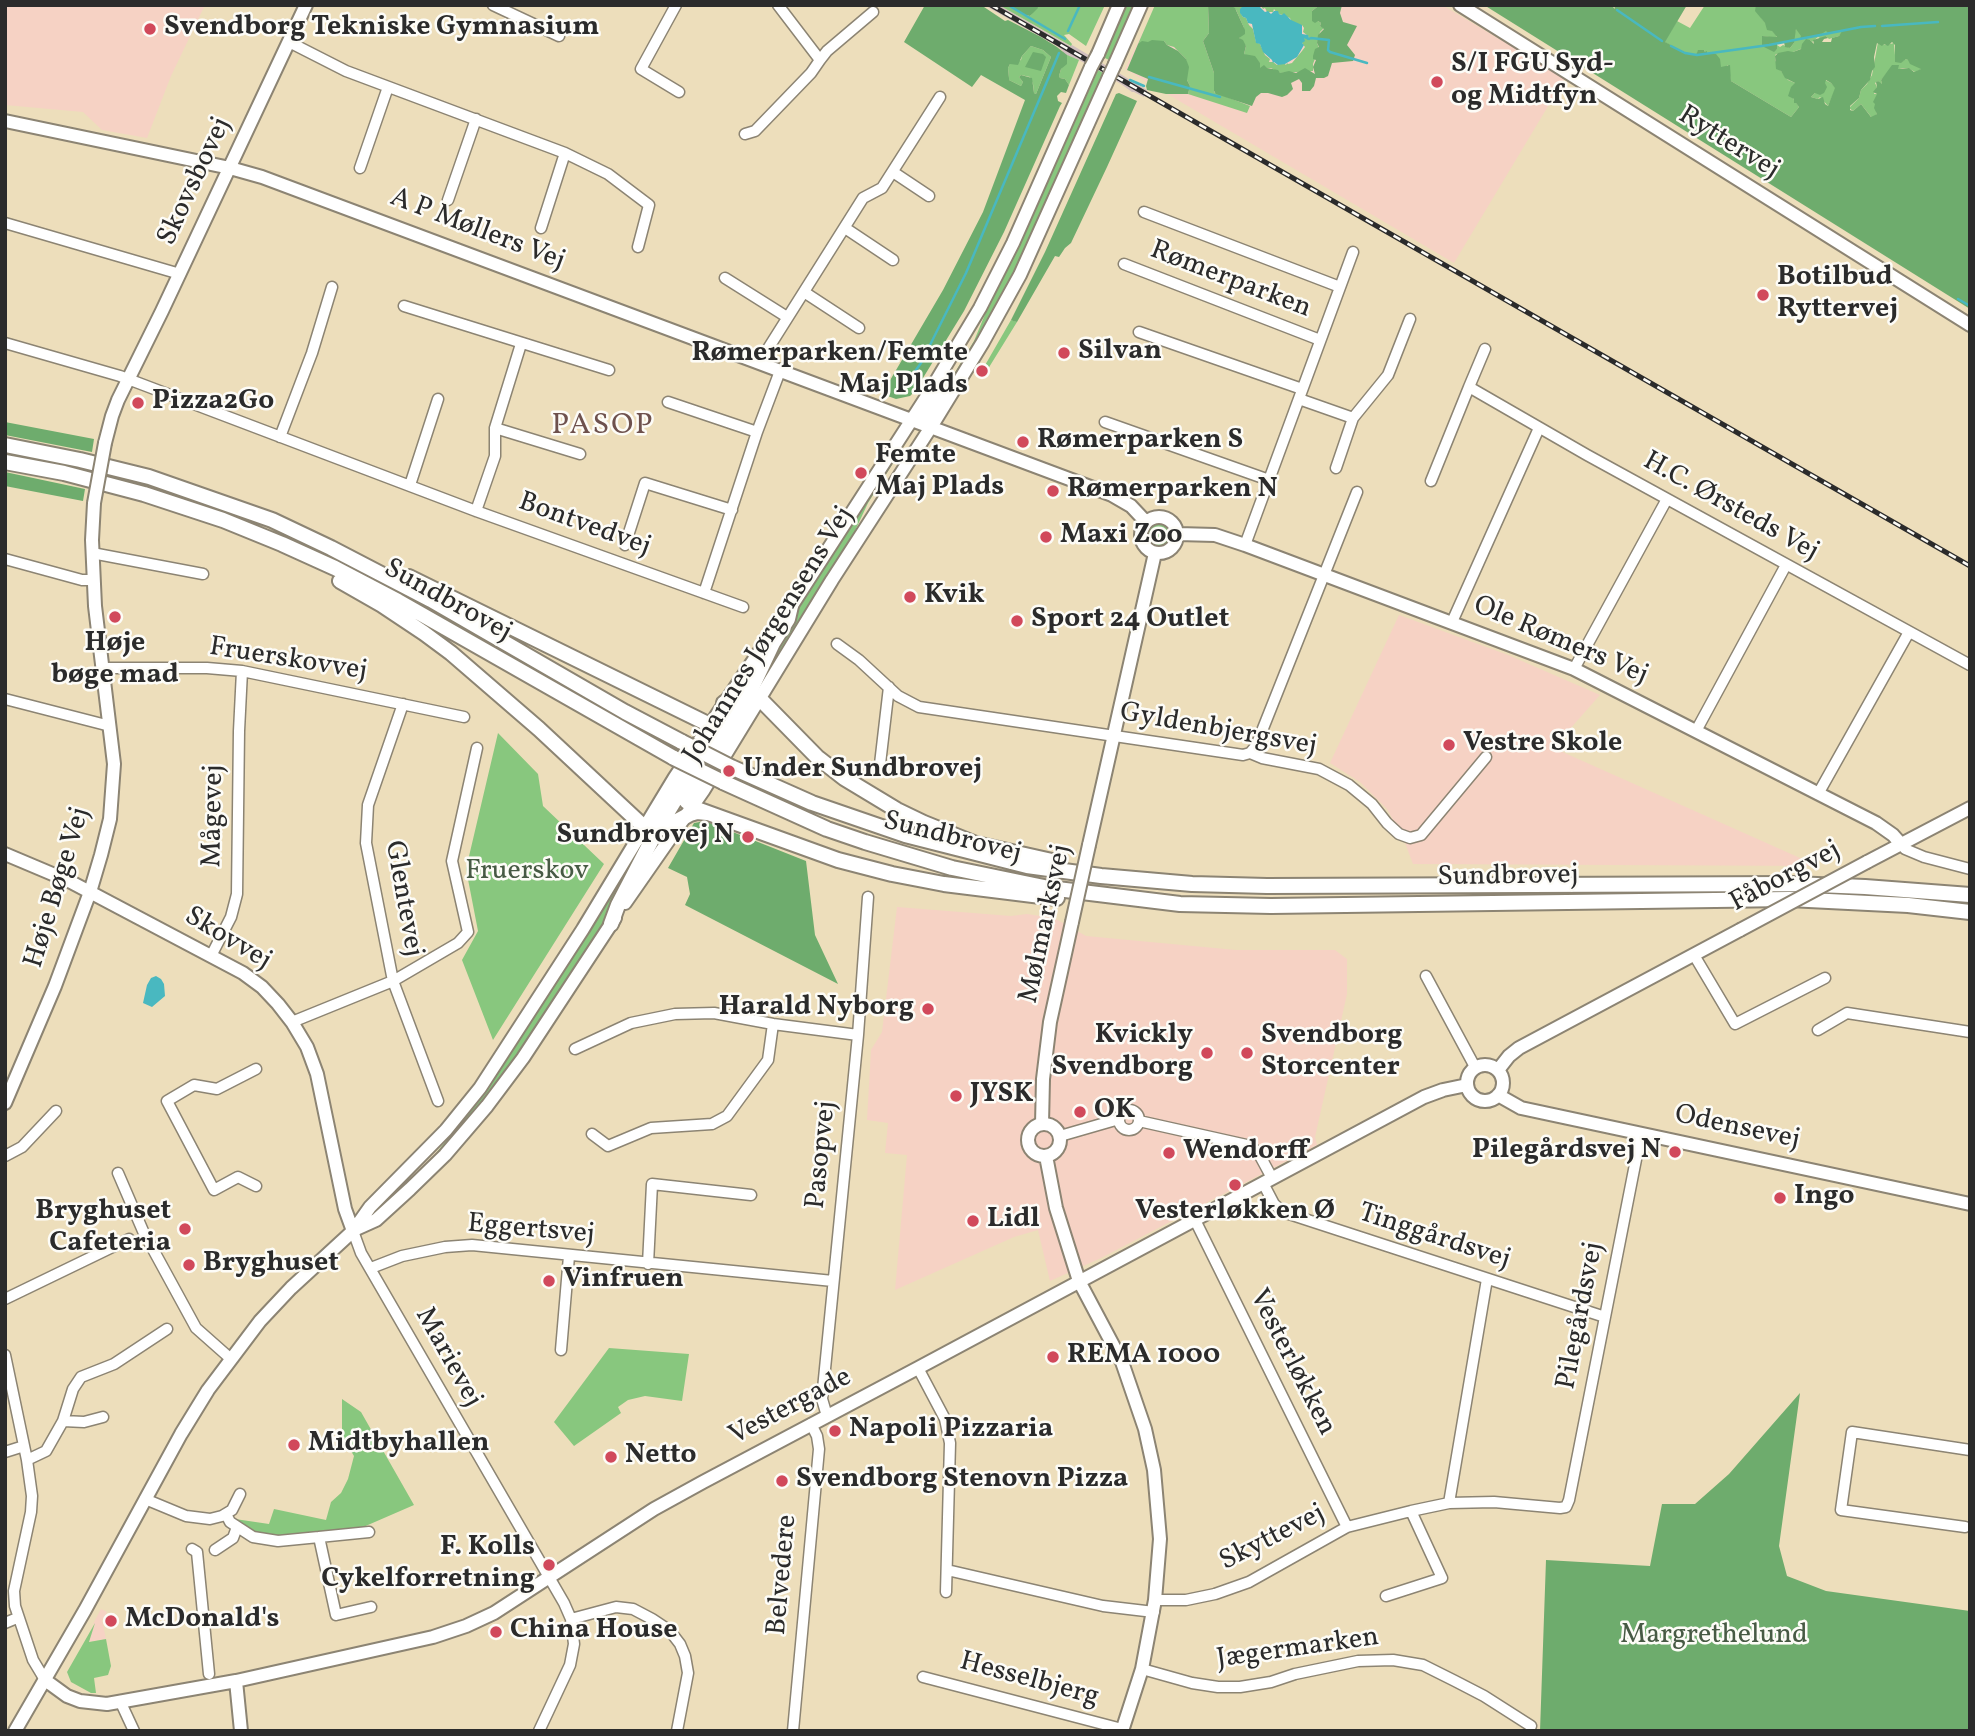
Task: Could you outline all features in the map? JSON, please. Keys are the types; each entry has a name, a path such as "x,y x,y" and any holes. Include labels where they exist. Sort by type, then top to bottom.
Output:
{"main road":[{"name":"Sundbrovej","path":"5,445 149,477 253,513 309,537 391,578 625,712 731,767 822,807 905,835 1027,866 1192,884 1793,884 1970,895"},
{"name":"Sundbrovej","path":"5,462 120,487 223,520 335,568 436,622 617,727 723,782 827,829 952,868 1049,888 1180,904 1271,906 1789,899 1908,905 1970,912"},
{"path":"120,487 280,552 382,605 424,633 476,674 579,765 636,820 652,827 669,826 697,812 708,813"},
{"path":"253,513 323,536 360,553 709,724 715,731 714,736 652,827 611,923"},
{"path":"791,606 788,619 773,643 753,698 690,790 687,801 692,806 838,860 917,880 1122,904 1180,904"},
{"path":"724,703 734,697 753,698 767,705 817,757 844,778 897,810 958,838 1002,851 1105,869 1149,881"}],"street":[{"name":"Skovsbovej","path":"128,380 306,5"},
{"path":"494,5 559,36"},
{"path":"676,5 641,69 679,92"},
{"path":"778,5 820,60"},
{"name":"Johannes Jørgensens Vej","path":"753,698 825,590 921,424 1013,243 1119,5"},
{"name":"Johannes Jørgensens Vej","path":"709,724 921,424 983,342 1020,275 1141,5"},
{"name":"Ryttervej","path":"1460,5 1970,325"},
{"path":"745,134 755,131 811,73 827,51 873,12"},
{"path":"289,42 346,71 565,153 608,174 649,205 638,247"},
{"path":"360,169 388,87"},
{"path":"758,363 863,198 882,188 940,97"},
{"path":"448,200 476,119"},
{"name":"A P Møllers Vej","path":"5,121 262,177 921,424"},
{"path":"541,228 565,153"},
{"path":"893,172 929,196"},
{"name":"Rømerparken","path":"1144,212 1340,287"},
{"path":"5,223 180,274"},
{"path":"845,228 893,260"},
{"name":"Rømerparken","path":"1245,545 1353,252"},
{"name":"Rømerparken","path":"1124,264 1321,340"},
{"path":"725,278 788,317"},
{"path":"280,437 312,353 332,286"},
{"path":"804,292 859,328"},
{"path":"404,306 608,370"},
{"path":"1336,468 1353,418 1388,375 1409,319"},
{"path":"1139,332 1301,394 1353,418"},
{"name":"Bontvedvej","path":"5,343 128,380 476,511 743,607"},
{"path":"476,511 495,456 495,428 522,344"},
{"path":"1431,481 1485,349"},
{"path":"704,593 780,371"},
{"name":"Høje Bøge Vej","path":"5,1103 8,1090 55,986 90,892 111,810 114,764 92,553 94,503 105,443 114,408 128,380"},
{"name":"H.C. Ørsteds Vej","path":"1469,387 1970,666"},
{"path":"410,485 438,399"},
{"path":"667,402 757,432"},
{"path":"1105,422 1269,480"},
{"path":"921,424 1112,495 1131,506 1146,522"},
{"path":"495,428 580,454"},
{"path":"1452,622 1539,428"},
{"path":"625,545 645,482 732,510"},
{"path":"1250,753 1256,747 1357,492"},
{"path":"1574,669 1667,499"},
{"path":"1156,517 1166,517 1174,524 1178,534 1171,549 1155,553 1142,543 1141,531 1146,522 1156,517"},
{"name":"Ole Rømers Vej","path":"1178,534 1215,536 1245,545 1574,669 1884,828 1901,845"},
{"path":"92,553 203,574"},
{"path":"1114,736 1155,553"},
{"path":"5,559 82,580 93,580"},
{"path":"1696,731 1786,565"},
{"path":"1818,794 1909,632"},
{"name":"Gyldenbjergsvej","path":"837,644 898,696 919,707 1243,755 1250,753 1262,758 1319,769 1349,785 1372,804 1399,834 1410,838 1421,835 1486,757"},
{"name":"Fruerskovvej","path":"102,668 207,668 242,671 464,717"},
{"name":"Mågevej","path":"211,956 231,917 237,894 242,671"},
{"path":"880,764 889,687"},
{"path":"5,699 110,726"},
{"name":"Glentevej","path":"403,704 368,805 366,843 393,981 438,1101"},
{"name":"Mølmarksvej","path":"1042,1124 1043,1079 1050,1022 1114,736"},
{"name":"Glentevej","path":"292,1023 393,981 458,943 468,932 452,861 477,748"},
{"name":"Johannes Jørgensens Vej","path":"353,1231 376,1220 410,1189 480,1115 523,1058 611,923 692,806"},
{"name":"Fåborgvej","path":"1498,1070 1519,1048 1970,808"},
{"name":"Johannes Jørgensens Vej","path":"45,1680 189,1419 231,1359 260,1321 291,1288 353,1231 370,1207 439,1137 480,1088 652,827"},
{"path":"1901,845 1924,857 1970,869"},
{"name":"Skovvej","path":"5,854 90,892 243,973 262,988 292,1023 307,1047 317,1074 345,1209 353,1231"},
{"name":"Pasopvej","path":"827,1416 822,1399 858,1035 868,897"},
{"path":"1694,955 1735,1024 1825,978"},
{"path":"1426,976 1475,1067"},
{"path":"575,1049 631,1023 675,1014 714,1013 858,1035"},
{"path":"1818,1030 1847,1013 1970,1032"},
{"path":"592,1134 608,1146 651,1128 712,1124 727,1116 768,1060 774,1024"},
{"path":"1487,1065 1498,1070 1503,1080 1498,1095 1482,1101 1472,1095 1467,1078 1475,1067 1487,1065"},
{"path":"256,1069 217,1089 194,1085 167,1101 214,1190 238,1177 256,1186"},
{"name":"Vestergade","path":"45,1680 80,1701 121,1703 236,1681 443,1634 494,1613 664,1503 1424,1097 1467,1085"},
{"name":"Odensevej","path":"1498,1095 1521,1108 1970,1203"},
{"path":"5,1156 22,1147 55,1111"},
{"path":"1060,1136 1119,1119 1121,1114 1129,1111 1136,1114 1139,1121 1251,1146 1259,1154 1268,1181"},
{"path":"1042,1124 1055,1128 1060,1136 1059,1147 1051,1155 1037,1155 1028,1144 1029,1133 1042,1124"},
{"name":"Pilegårdsvej","path":"1566,1507 1641,1134"},
{"path":"1046,1156 1056,1208 1079,1281 1122,1362 1135,1395 1154,1470 1159,1566 1155,1606 1142,1669 1122,1730"},
{"path":"118,1172 143,1231 197,1328 231,1359"},
{"name":"Tinggårdsvej","path":"1268,1181 1274,1204 1283,1212 1605,1317"},
{"path":"648,1264 652,1184 751,1195"},
{"name":"Vesterløkken","path":"1195,1220 1347,1527"},
{"name":"Marievej","path":"353,1231 361,1253 571,1619"},
{"path":"5,1299 129,1239"},
{"name":"Eggertsvej","path":"371,1268 402,1256 445,1247 472,1245 833,1281"},
{"path":"561,1350 569,1256"},
{"path":"1449,1503 1486,1279"},
{"path":"27,1460 46,1451 63,1421 73,1389 81,1377 114,1364 167,1329"},
{"path":"5,1355 32,1496 31,1512 10,1591 33,1660 45,1680 15,1731"},
{"path":"918,1368 945,1419 950,1443 946,1592"},
{"path":"63,1421 84,1422 103,1416"},
{"name":"Belvedere","path":"793,1731 819,1449 811,1424"},
{"path":"1965,1527 1841,1510 1852,1432 1970,1450"},
{"path":"5,1452 24,1446"},
{"path":"145,1499 191,1517 209,1519 226,1514 235,1506 240,1494"},
{"name":"Skyttevej","path":"947,1570 1103,1606 1155,1606 1215,1594 1249,1582 1347,1527 1411,1511 1449,1503 1494,1502 1566,1507"},
{"path":"1386,1596 1443,1578 1411,1511"},
{"path":"226,1514 230,1522 253,1537 278,1541 369,1532"},
{"path":"215,1550 233,1538 237,1527"},
{"path":"319,1537 336,1615 371,1607"},
{"path":"192,1549 197,1552 209,1674"},
{"path":"539,1731 573,1655 571,1619 616,1607 633,1609 652,1619 670,1631 680,1644 688,1673 677,1731"},
{"path":"5,1623 17,1618"},
{"name":"Jægermarken","path":"1142,1669 1192,1683 1240,1687 1358,1661 1393,1660 1423,1665 1484,1696 1531,1726"},
{"name":"Hesselbjerg","path":"923,1677 1122,1730"},
{"path":"236,1681 241,1731"},
{"path":"121,1703 134,1731"}],"shaded area":[{"path":"5,5 205,5 171,76 147,138 102,130 83,112 5,105"},
{"path":"984,5 999,5 1072,45 1147,90 1144,97 1079,60 1063,54 1057,46"},
{"path":"1156,5 1442,5 1565,78 1454,263 1125,69"},
{"name":"Vestre Skole","path":"1399,615 1508,655 1600,695 1561,739 1558,750 1818,866 1413,864 1404,840 1387,809 1360,782 1330,763"},
{"path":"897,907 1011,916 1027,914 1054,918 1086,936 1236,950 1335,950 1347,959 1347,994 1315,1137 1317,1145 1101,1258 1050,1281 1038,1230 1014,1237 895,1290 907,1155 885,1153 888,1123 867,1120 871,1050 882,1032"},
{"path":"101,1609 107,1612 102,1620 106,1639 89,1642 93,1624"}],"green space":[{"path":"925,5 981,5 1005,21 1008,20 1041,37 1067,55 1067,64 1061,69 1059,76 1069,85 1066,93 1061,92 1057,96 1062,103 1004,232 964,311 915,391 910,396 896,399 882,394 943,290 983,212 1025,100 981,75 972,87 904,42","holes":["1031,46 1043,50 1051,57 1036,94 1032,78 1021,75 1021,86 1009,80 1010,64 1018,65"]},
{"path":"999,5 1009,5 1021,14 1030,16 1037,5 1105,5 1086,46 1069,34 1064,35 1071,46"},
{"path":"1009,5 1037,5 1038,8 1030,16 1021,14"},
{"path":"1126,5 1134,5 1109,60 1103,57"},
{"path":"1155,5 1208,5 1209,33 1203,41 1214,73 1214,92 1250,106 1247,113 1188,94 1190,86 1186,59 1174,47 1164,41 1138,44"},
{"path":"1208,5 1230,5 1235,8 1245,30 1245,34 1239,38 1246,46 1244,54 1255,56 1260,68 1264,65 1280,73 1296,73 1305,68 1315,74 1313,67 1316,60 1313,56 1315,49 1319,47 1318,35 1324,29 1318,21 1312,21 1312,11 1316,5 1342,5 1340,13 1343,22 1357,26 1347,45 1355,55 1353,61 1332,63 1328,76 1316,78 1310,91 1302,91 1299,79 1291,83 1293,89 1287,95 1282,97 1261,93 1252,106 1216,94 1214,73 1203,41 1209,33"},
{"path":"1230,5 1244,5 1240,12 1253,29 1256,42 1270,59 1269,62 1286,65 1292,63 1302,51 1305,47 1302,43 1304,37 1309,39 1308,36 1303,32 1302,25 1274,9 1273,12 1267,12 1260,5 1316,5 1312,17 1324,28 1317,43 1319,48 1313,71 1280,73 1271,68 1260,68 1259,62 1244,54 1246,46 1239,38 1244,28 1236,10"},
{"path":"1484,5 1611,5 1615,9 1614,5 1687,5 1665,42 1689,54 1696,55 1698,50 1704,50 1716,54 1721,67 1730,65 1731,81 1791,117 1799,107 1794,103 1794,99 1788,96 1795,83 1776,69 1775,56 1778,53 1801,49 1806,39 1814,44 1813,40 1826,36 1828,38 1822,42 1831,42 1832,38 1839,36 1842,31 1826,31 1800,39 1796,29 1794,43 1790,48 1785,47 1784,42 1777,43 1774,52 1762,46 1762,36 1777,37 1767,30 1755,11 1756,5 1970,5 1970,309","holes":["1892,42 1895,45 1895,62 1901,63 1906,59 1921,69 1914,72 1909,68 1898,69 1899,65 1892,65 1881,80 1882,84 1876,82 1877,87 1873,92 1877,94 1873,102 1877,114 1871,117 1861,104 1853,111 1850,110 1850,106 1859,98 1861,90 1870,80 1875,67 1877,43 1888,46","1826,80 1835,88 1828,106 1823,97 1811,97 1815,93 1824,93"]},
{"path":"1705,5 1756,5 1762,19 1776,35 1777,38 1762,36 1774,50 1777,45 1790,48 1794,43 1796,29 1844,30 1839,36 1829,39 1826,36 1822,39 1818,37 1812,42 1810,40 1803,48 1776,54 1775,60 1781,71 1788,80 1795,83 1793,98 1799,107 1791,117 1731,81 1728,65 1720,67 1714,55 1706,54 1704,50 1697,52 1697,55 1689,54 1664,42 1677,21 1690,28"},
{"path":"1152,40 1164,41 1186,59 1189,67 1188,94 1166,94 1147,90 1148,79 1127,70 1138,44"},
{"path":"1878,42 1886,45 1894,43 1895,55 1901,62 1909,60 1922,69 1915,72 1903,68 1888,72 1881,80 1882,84 1878,81 1875,83 1877,87 1874,94 1878,94 1875,106 1877,114 1872,118 1861,104 1853,111 1849,108 1859,98 1861,90 1872,75"},
{"path":"1031,46 1043,50 1051,57 1036,94 1030,77 1019,77 1023,82 1021,86 1009,80 1010,64 1021,60"},
{"path":"1033,52 1046,57 1041,71 1025,67"},
{"path":"1067,55 1079,60 1069,85 1059,76"},
{"path":"1098,70 1103,73 1024,252 976,344 938,405 936,404 974,341"},
{"path":"1825,80 1836,88 1828,106 1820,97 1811,97"},
{"path":"1116,94 1137,101 1107,167 1071,243 1059,257 1055,256 1017,322 1013,321 1011,320 1045,252"},
{"path":"1011,320 1017,322 983,377 986,369 984,367"},
{"path":"5,422 94,439 92,452 5,435"},
{"path":"903,443 905,444 868,503 853,535 761,685 796,610"},
{"path":"5,472 85,489 83,501 5,486"},
{"path":"1159,524 1167,527 1170,535 1167,543 1159,546 1151,543 1148,535 1151,527"},
{"name":"Fruerskov","path":"498,733 538,774 543,806 604,864 493,1040 462,960 478,931 466,869"},
{"path":"705,821 806,861 815,935 838,984 685,905 690,894 687,877 668,868 694,823"},
{"path":"646,838 606,921 523,1048 491,1093 439,1153 437,1152 486,1090 517,1044"},
{"path":"609,1348 689,1354 682,1401 645,1396 628,1400 618,1407 621,1413 574,1446 554,1422"},
{"name":"Margrethelund","path":"1800,1393 1779,1546 1787,1576 1826,1591 1970,1611 1970,1731 1540,1731 1546,1560 1650,1566 1662,1504 1695,1504 1729,1474"},
{"path":"342,1399 361,1412 414,1505 361,1528 282,1537 264,1536 239,1524 235,1519 269,1524 274,1509 326,1520 331,1502 341,1493 348,1479 354,1456 342,1436"},
{"path":"95,1623 89,1642 106,1639 111,1666 108,1675 94,1678 96,1693 91,1693 71,1682 67,1672"}],"water":[{"path":"1244,5 1258,5 1271,14 1274,11 1282,15 1284,13 1302,25 1302,34 1308,35 1309,38 1304,38 1304,45 1297,57 1285,64 1273,63 1260,44 1256,43 1252,24 1240,13"},
{"path":"156,976 164,984 165,996 152,1007 143,1003 147,985 151,978"}],"waterway":[{"path":"1008,5 1065,39"},
{"path":"1068,31 1080,5"},
{"path":"1617,10 1662,41"},
{"path":"1882,26 1938,22"},
{"path":"1671,46 1697,55 1875,26"},
{"path":"1309,39 1329,40 1330,52 1367,63"},
{"path":"906,384 921,363 966,273 1059,53"},
{"path":"1149,77 1220,97"},
{"path":"1130,80 1144,86"},
{"path":"1958,299 1970,306"}],"railway":[{"path":"991,5 1970,566"}],"place":[{"name":"Svendborg Tekniske Gymnasium","path":"150,29"},
{"name":"S/I FGU Syd- og Midtfyn","path":"1437,82"},
{"name":"Botilbud Ryttervej","path":"1763,295"},
{"name":"Silvan","path":"1064,353"},
{"name":"Rømerparken/Femte Maj Plads","path":"982,371"},
{"name":"Pizza2Go","path":"138,403"},
{"name":"Rømerparken S","path":"1023,442"},
{"name":"Femte Maj Plads","path":"861,473"},
{"name":"Rømerparken N","path":"1053,491"},
{"name":"Maxi Zoo","path":"1046,537"},
{"name":"Kvik","path":"910,597"},
{"name":"Høje bøge mad","path":"115,617"},
{"name":"Sport 24 Outlet","path":"1017,621"},
{"name":"Vestre Skole","path":"1449,745"},
{"name":"Under Sundbrovej","path":"729,771"},
{"name":"Sundbrovej N","path":"748,837"},
{"name":"Harald Nyborg","path":"928,1009"},
{"name":"Kvickly Svendborg","path":"1207,1053"},
{"name":"Svendborg Storcenter","path":"1247,1053"},
{"name":"JYSK","path":"956,1096"},
{"name":"OK","path":"1080,1112"},
{"name":"Pilegårdsvej N","path":"1675,1152"},
{"name":"Wendorff","path":"1169,1153"},
{"name":"Vesterløkken Ø","path":"1235,1185"},
{"name":"Ingo","path":"1780,1198"},
{"name":"Lidl","path":"973,1221"},
{"name":"Bryghuset Cafeteria","path":"185,1229"},
{"name":"Bryghuset","path":"189,1265"},
{"name":"Vinfruen","path":"549,1281"},
{"name":"REMA 1000","path":"1053,1357"},
{"name":"Napoli Pizzaria","path":"835,1431"},
{"name":"Midtbyhallen","path":"294,1445"},
{"name":"Netto","path":"611,1457"},
{"name":"Svendborg Stenovn Pizza","path":"782,1481"},
{"name":"F. Kolls Cykelforretning","path":"549,1565"},
{"name":"McDonald's","path":"111,1621"},
{"name":"China House","path":"496,1632"}],"district":[{"name":"PASOP","path":"603,427"}]}
